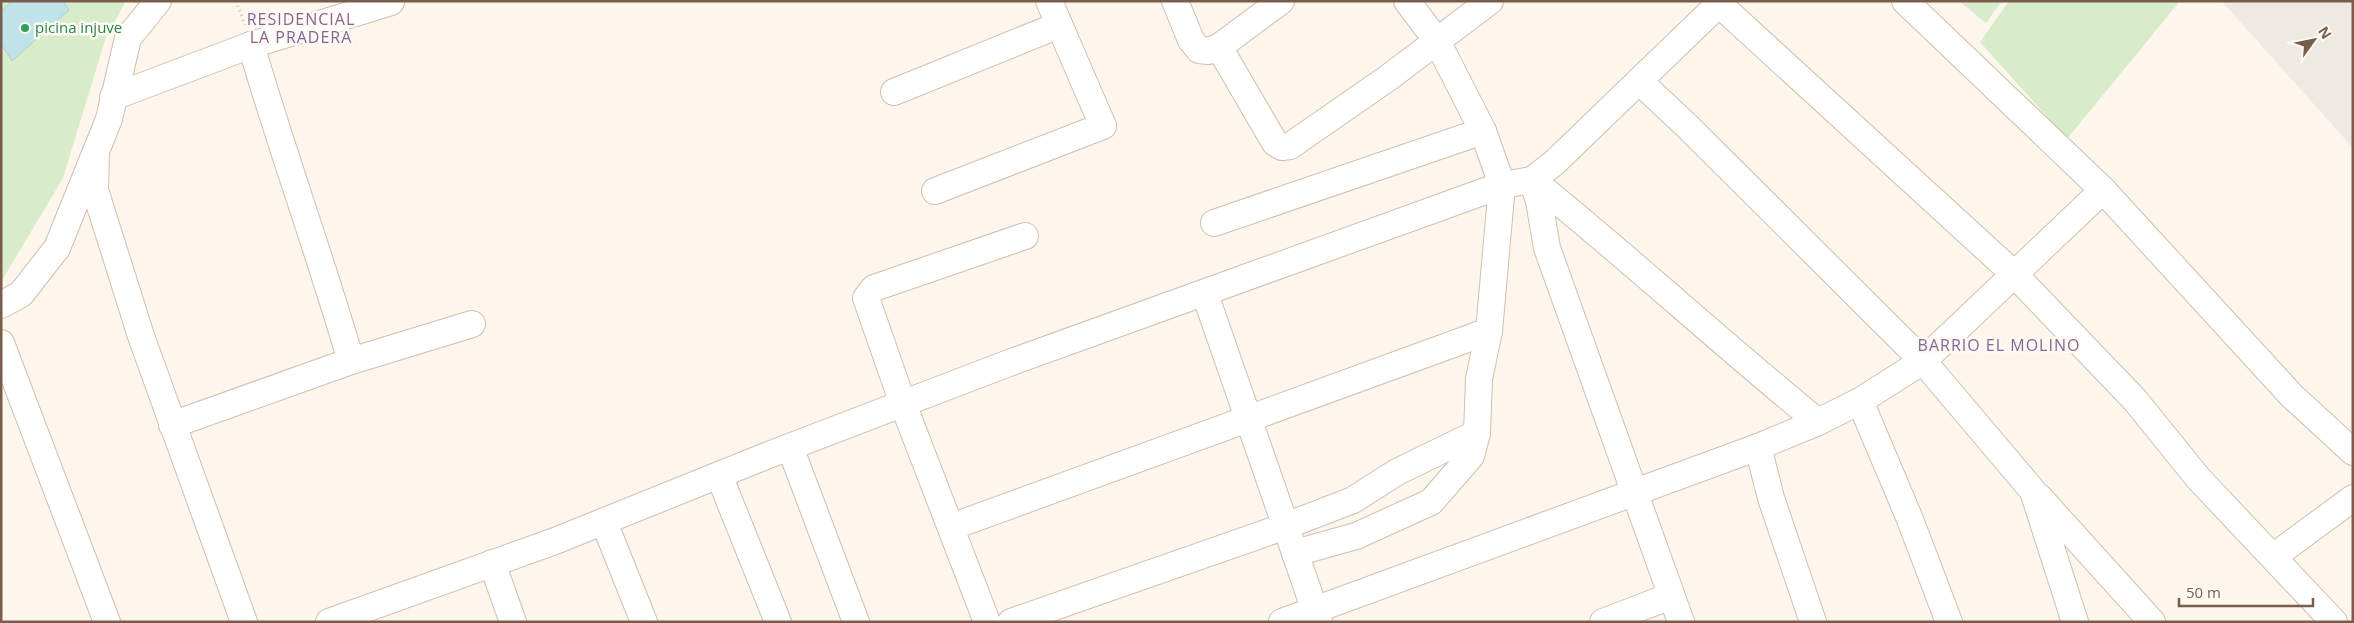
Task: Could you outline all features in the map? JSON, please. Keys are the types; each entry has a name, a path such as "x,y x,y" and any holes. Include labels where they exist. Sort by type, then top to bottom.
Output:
{"street":[{"path":"1,305 21,294 57,248 109,118 128,38 158,1"},
{"path":"1175,1 1191,40 1199,50 1208,51 1219,46 1282,1"},
{"path":"1295,553 1356,536 1431,502 1471,456 1477,432 1479,379 1489,331 1502,185 1483,131 1437,41 1407,1"},
{"path":"1219,46 1275,142 1282,147 1290,146 1490,1"},
{"path":"1905,1 2103,190 2291,395 2353,452"},
{"path":"113,97 251,44 391,2"},
{"path":"329,622 374,614 492,563 604,522 790,447 1009,363 1205,294 1502,185 1532,180 1554,163 1720,3 2014,274 2135,400 2198,478 2334,622"},
{"path":"894,92 1054,13 1102,126 935,191"},
{"path":"251,44 276,130 327,280 351,362"},
{"path":"1638,81 1687,126 1923,361 2033,491 2152,622"},
{"path":"1214,222 1483,131"},
{"path":"96,152 95,190 172,425 244,622"},
{"path":"1532,180 1610,243 1732,353 1818,422"},
{"path":"1532,180 1539,202 1547,248 1680,622"},
{"path":"1282,622 1317,616 1635,491 1758,448 1860,401 1923,361 2103,190"},
{"path":"987,622 903,404 866,298 874,288 1026,236"},
{"path":"1205,294 1317,616"},
{"path":"172,425 351,362 472,324"},
{"path":"950,527 1489,331"},
{"path":"1,343 107,622"},
{"path":"1860,401 1909,517 1949,622"},
{"path":"1012,622 1286,526 1352,500 1397,472 1477,432"},
{"path":"790,447 856,622"},
{"path":"1758,448 1774,508 1813,622"},
{"path":"719,475 778,622"},
{"path":"2033,491 2075,622"},
{"path":"2274,557 2353,498"},
{"path":"604,522 644,622"},
{"path":"492,563 513,622"},
{"path":"1603,622 1671,596"}],"shaded area":[{"path":"2221,1 2353,1 2353,148 2226,6"}],"green space":[{"path":"1,1 126,1 106,37 63,178 1,282"},
{"path":"1959,1 2002,1 1986,23"},
{"path":"2009,1 2180,1 2067,139 1980,42"}],"water":[{"name":"picina injuve","path":"12,1 63,1 69,10 12,61 1,44 1,11"}],"place":[{"name":"picina injuve","path":"25,28"}],"district":[{"name":"RESIDENCIAL LA PRADERA","path":"301,28"},
{"name":"BARRIO EL MOLINO","path":"1999,345"}]}
